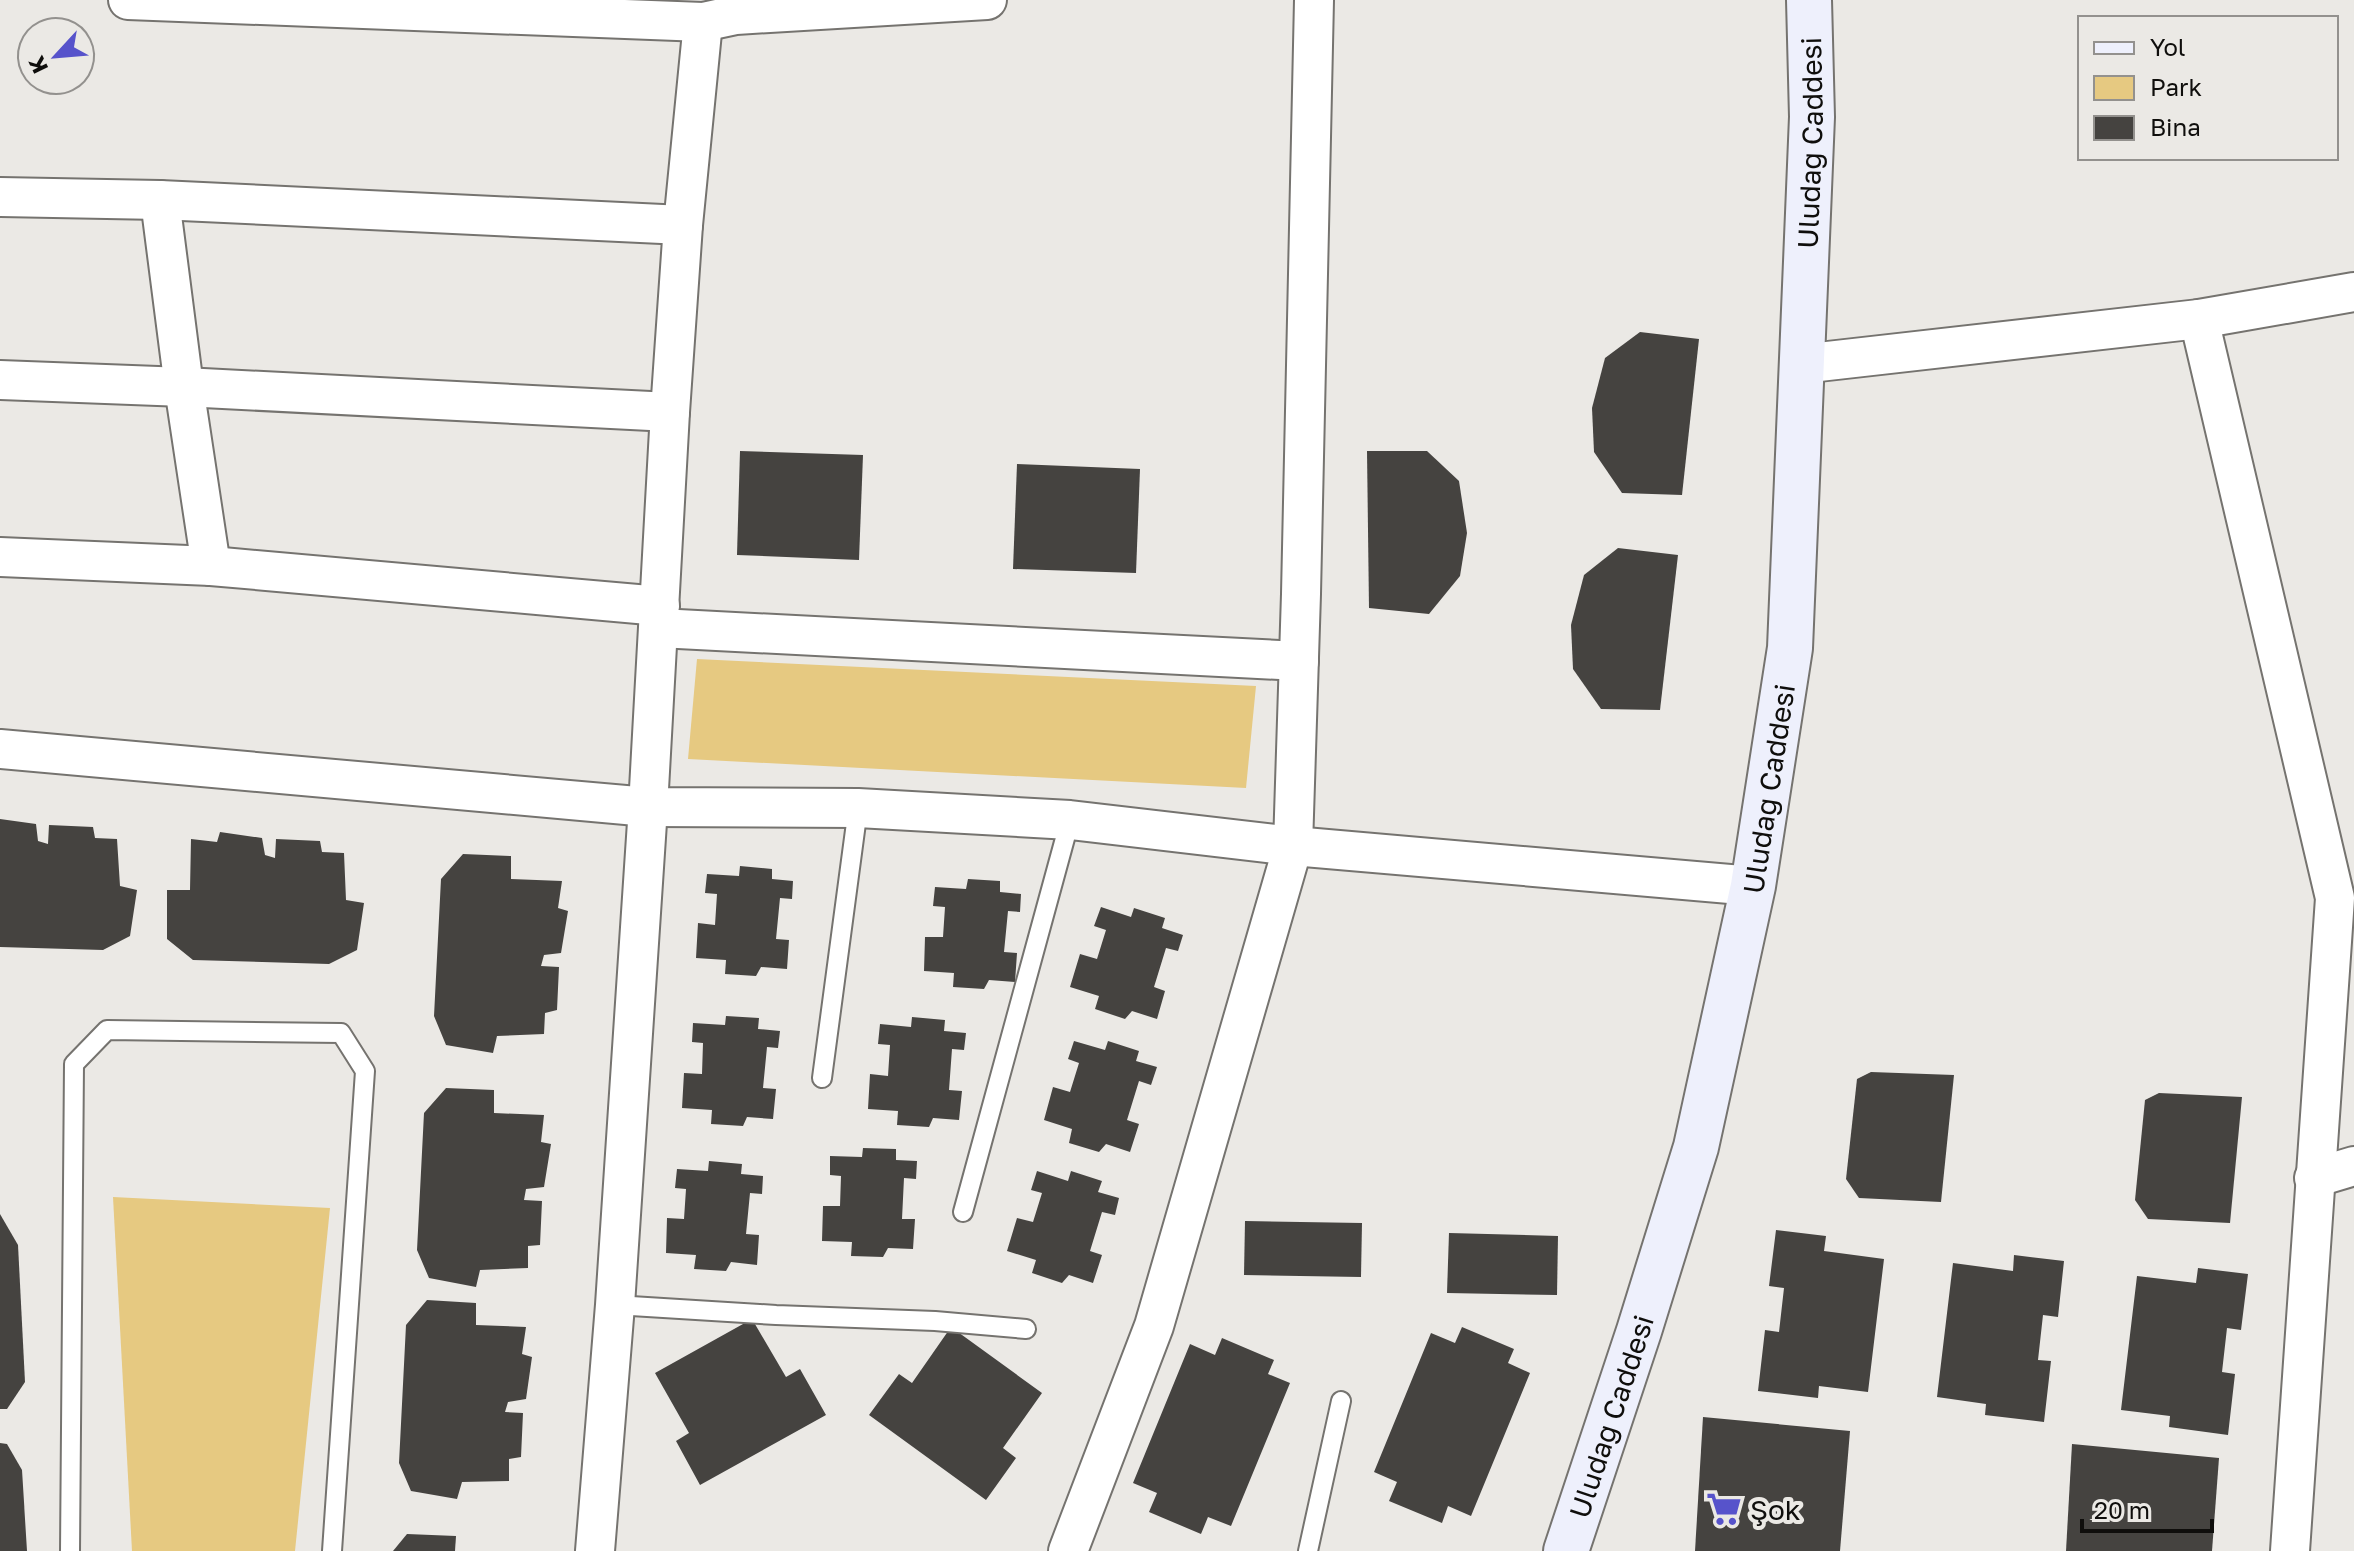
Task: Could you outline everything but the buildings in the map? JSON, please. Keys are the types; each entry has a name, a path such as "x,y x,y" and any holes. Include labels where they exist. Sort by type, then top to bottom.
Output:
{"street":[{"path":"128,0 725,12 987,0"},
{"path":"1068,1551 1154,1326 1293,846 1314,0"},
{"name":"Uludağ Caddesi","path":"1566,1551 1696,1147 1753,886 1790,648 1812,117 1809,0"},
{"path":"595,1551 615,1305 683,225 725,12"},
{"path":"0,197 160,200 683,225"},
{"path":"160,200 211,566"},
{"path":"1801,364 2199,319 2354,292"},
{"path":"2199,319 2335,898 2290,1551"},
{"path":"0,380 670,412"},
{"path":"0,557 211,566 660,617 1299,661"},
{"path":"0,749 648,807 858,808 1070,820 1293,846 1753,886"},
{"path":"2314,1178 2354,1166"}],"lane":[{"path":"822,1078 858,808"},
{"path":"963,1212 1070,820"},
{"path":"70,1551 74,1064 107,1030 341,1033 365,1071 332,1551"},
{"path":"615,1305 935,1321 1026,1329"},
{"path":"1308,1551 1341,1401"}],"green space":[{"path":"697,659 1256,686 1246,788 688,759"},
{"path":"113,1197 330,1208 295,1551 132,1551"}],"place":[{"name":"Şok","path":"1724,1509"}]}
